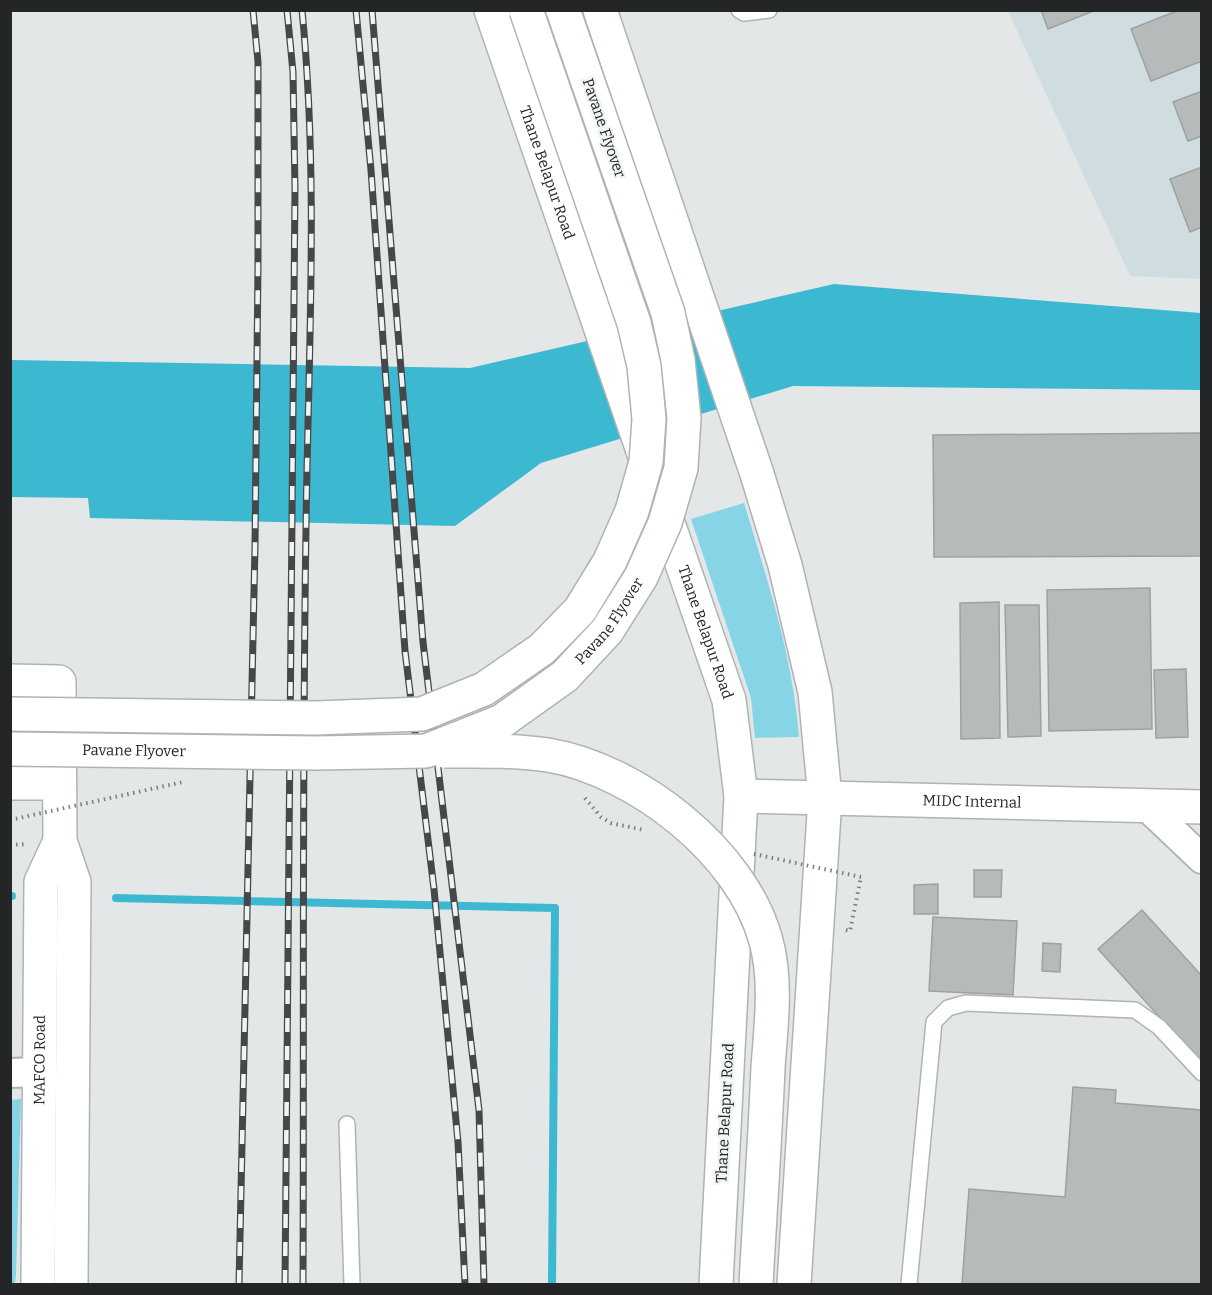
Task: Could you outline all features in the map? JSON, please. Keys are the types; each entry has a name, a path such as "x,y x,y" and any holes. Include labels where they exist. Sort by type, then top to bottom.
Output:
{"main road":[{"name":"Thane Belapur Road","path":"491,10 729,700 741,796 716,1284"},
{"name":"Pavane Flyover","path":"10,714 316,718 422,714 484,689 542,650 580,610 610,561 632,511 646,462 649,419 644,366 634,323 526,10"},
{"name":"Pavane Flyover","path":"10,749 317,753 426,751 502,721 565,676 608,631 641,577 665,523 681,468 684,418 678,360 668,313 563,10"},
{"path":"600,10 737,415 785,565 815,692 825,798 794,1284"},
{"name":"MAFCO Road","path":"10,681 59,682 60,841 74,882 71,1284"},
{"path":"426,751 503,751 549,756 600,771 651,796 694,831 731,871 757,914 771,966 772,1005 756,1284"},
{"path":"10,783 59,783"},
{"name":"MIDC Internal","path":"741,796 1202,807"},
{"name":"MAFCO Road","path":"38,1284 25,1072 41,882 60,841"}],"street":[{"path":"1145,805 1202,859"}],"lane":[{"path":"739,10 744,13 769,10"},
{"path":"909,1284 912,1279 934,1022 948,1008 966,1003 1135,1010 1160,1027 1202,1072"},
{"path":"347,1124 352,1284"}],"path":[{"path":"10,820 188,781"},
{"path":"579,794 601,817 611,823 653,832"},
{"path":"751,854 861,878 850,931"}],"shaded area":[{"path":"1008,11 1201,11 1201,279 1130,276"},
{"path":"834,284 1201,313 1201,390 793,386 541,463 455,526 90,518 88,498 11,497 11,360 470,368"},
{"path":"744,503 785,648 799,737 755,738 751,698 691,519"},
{"path":"21,1099 16,1274 15,1284 11,1284 11,1100"}],"building":[{"path":"1041,10 1096,10 1048,29"},
{"path":"1179,10 1201,10 1202,61 1151,81 1131,29"},
{"path":"1202,91 1202,136 1188,141 1173,102"},
{"path":"1202,167 1202,227 1190,232 1170,179"},
{"path":"1202,433 1202,556 934,557 933,435"},
{"path":"1150,588 1152,729 1049,731 1047,590"},
{"path":"999,602 1000,738 961,739 960,603"},
{"path":"1005,605 1039,605 1041,736 1008,737"},
{"path":"1186,669 1188,737 1156,738 1154,670"},
{"path":"974,870 1002,870 1001,897 974,897"},
{"path":"938,884 938,914 914,914 914,885"},
{"path":"1142,910 1202,976 1202,1064 1098,949"},
{"path":"933,917 1017,921 1013,995 929,991"},
{"path":"1043,943 1061,944 1060,972 1042,971"},
{"path":"1073,1087 1116,1090 1115,1103 1202,1110 1202,1284 962,1284 969,1189 1065,1197"}],"waterway":[{"path":"116,898 555,908 552,1284"}],"railway":[{"path":"239,1284 255,546 258,62 253,10"},
{"path":"285,1284 295,189 293,72 287,10"},
{"path":"302,10 307,75 311,205 304,718 303,1284"},
{"path":"356,10 371,170 405,651 434,889 458,1142 465,1284"},
{"path":"372,10 423,642 479,1110 484,1284"}]}
